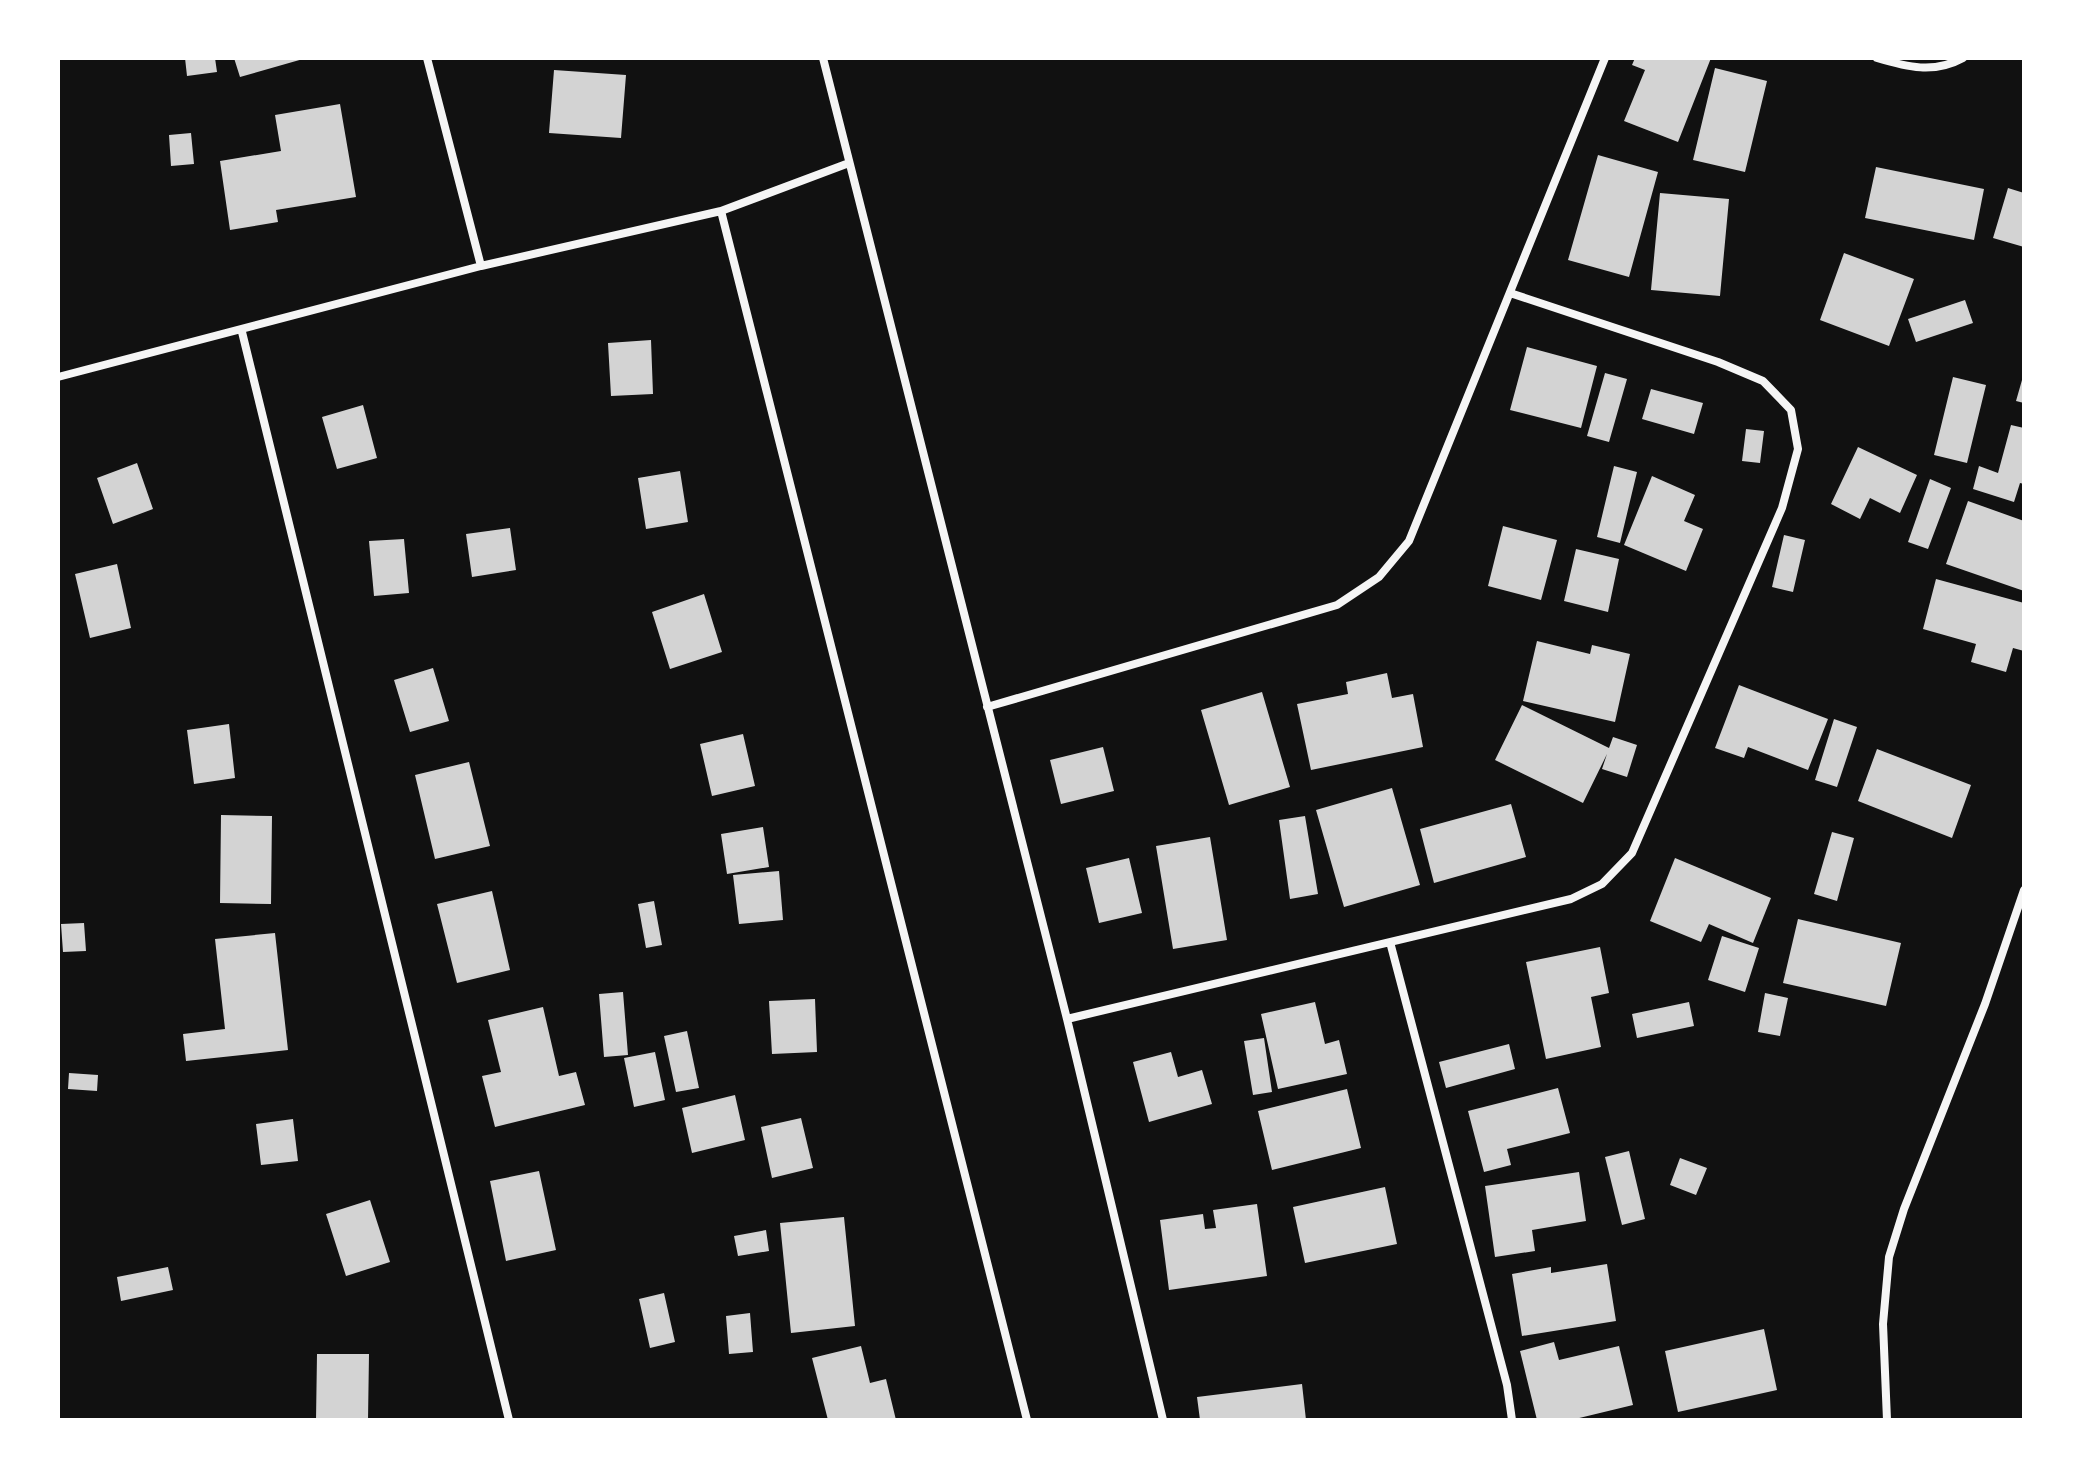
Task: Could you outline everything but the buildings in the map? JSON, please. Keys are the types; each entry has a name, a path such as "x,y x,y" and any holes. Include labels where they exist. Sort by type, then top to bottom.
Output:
{"street":[{"path":"427,58 481,266"},
{"path":"823,58 1067,1019 1163,1420"},
{"path":"987,707 1337,605 1379,577 1409,541 1605,58"},
{"path":"1877,58 1910,68 1945,68 1963,58"},
{"path":"58,377 242,332 481,266 721,211 849,163"},
{"path":"721,211 1027,1420"},
{"path":"1067,1019 1571,899 1602,884 1632,853 1782,508 1798,449 1791,410 1763,381 1718,362 1510,293"},
{"path":"242,332 509,1420"},
{"path":"1887,1420 1883,1324 1889,1257 1904,1209 1985,1004 2024,890"},
{"path":"1390,942 1507,1385 1512,1420"}]}
